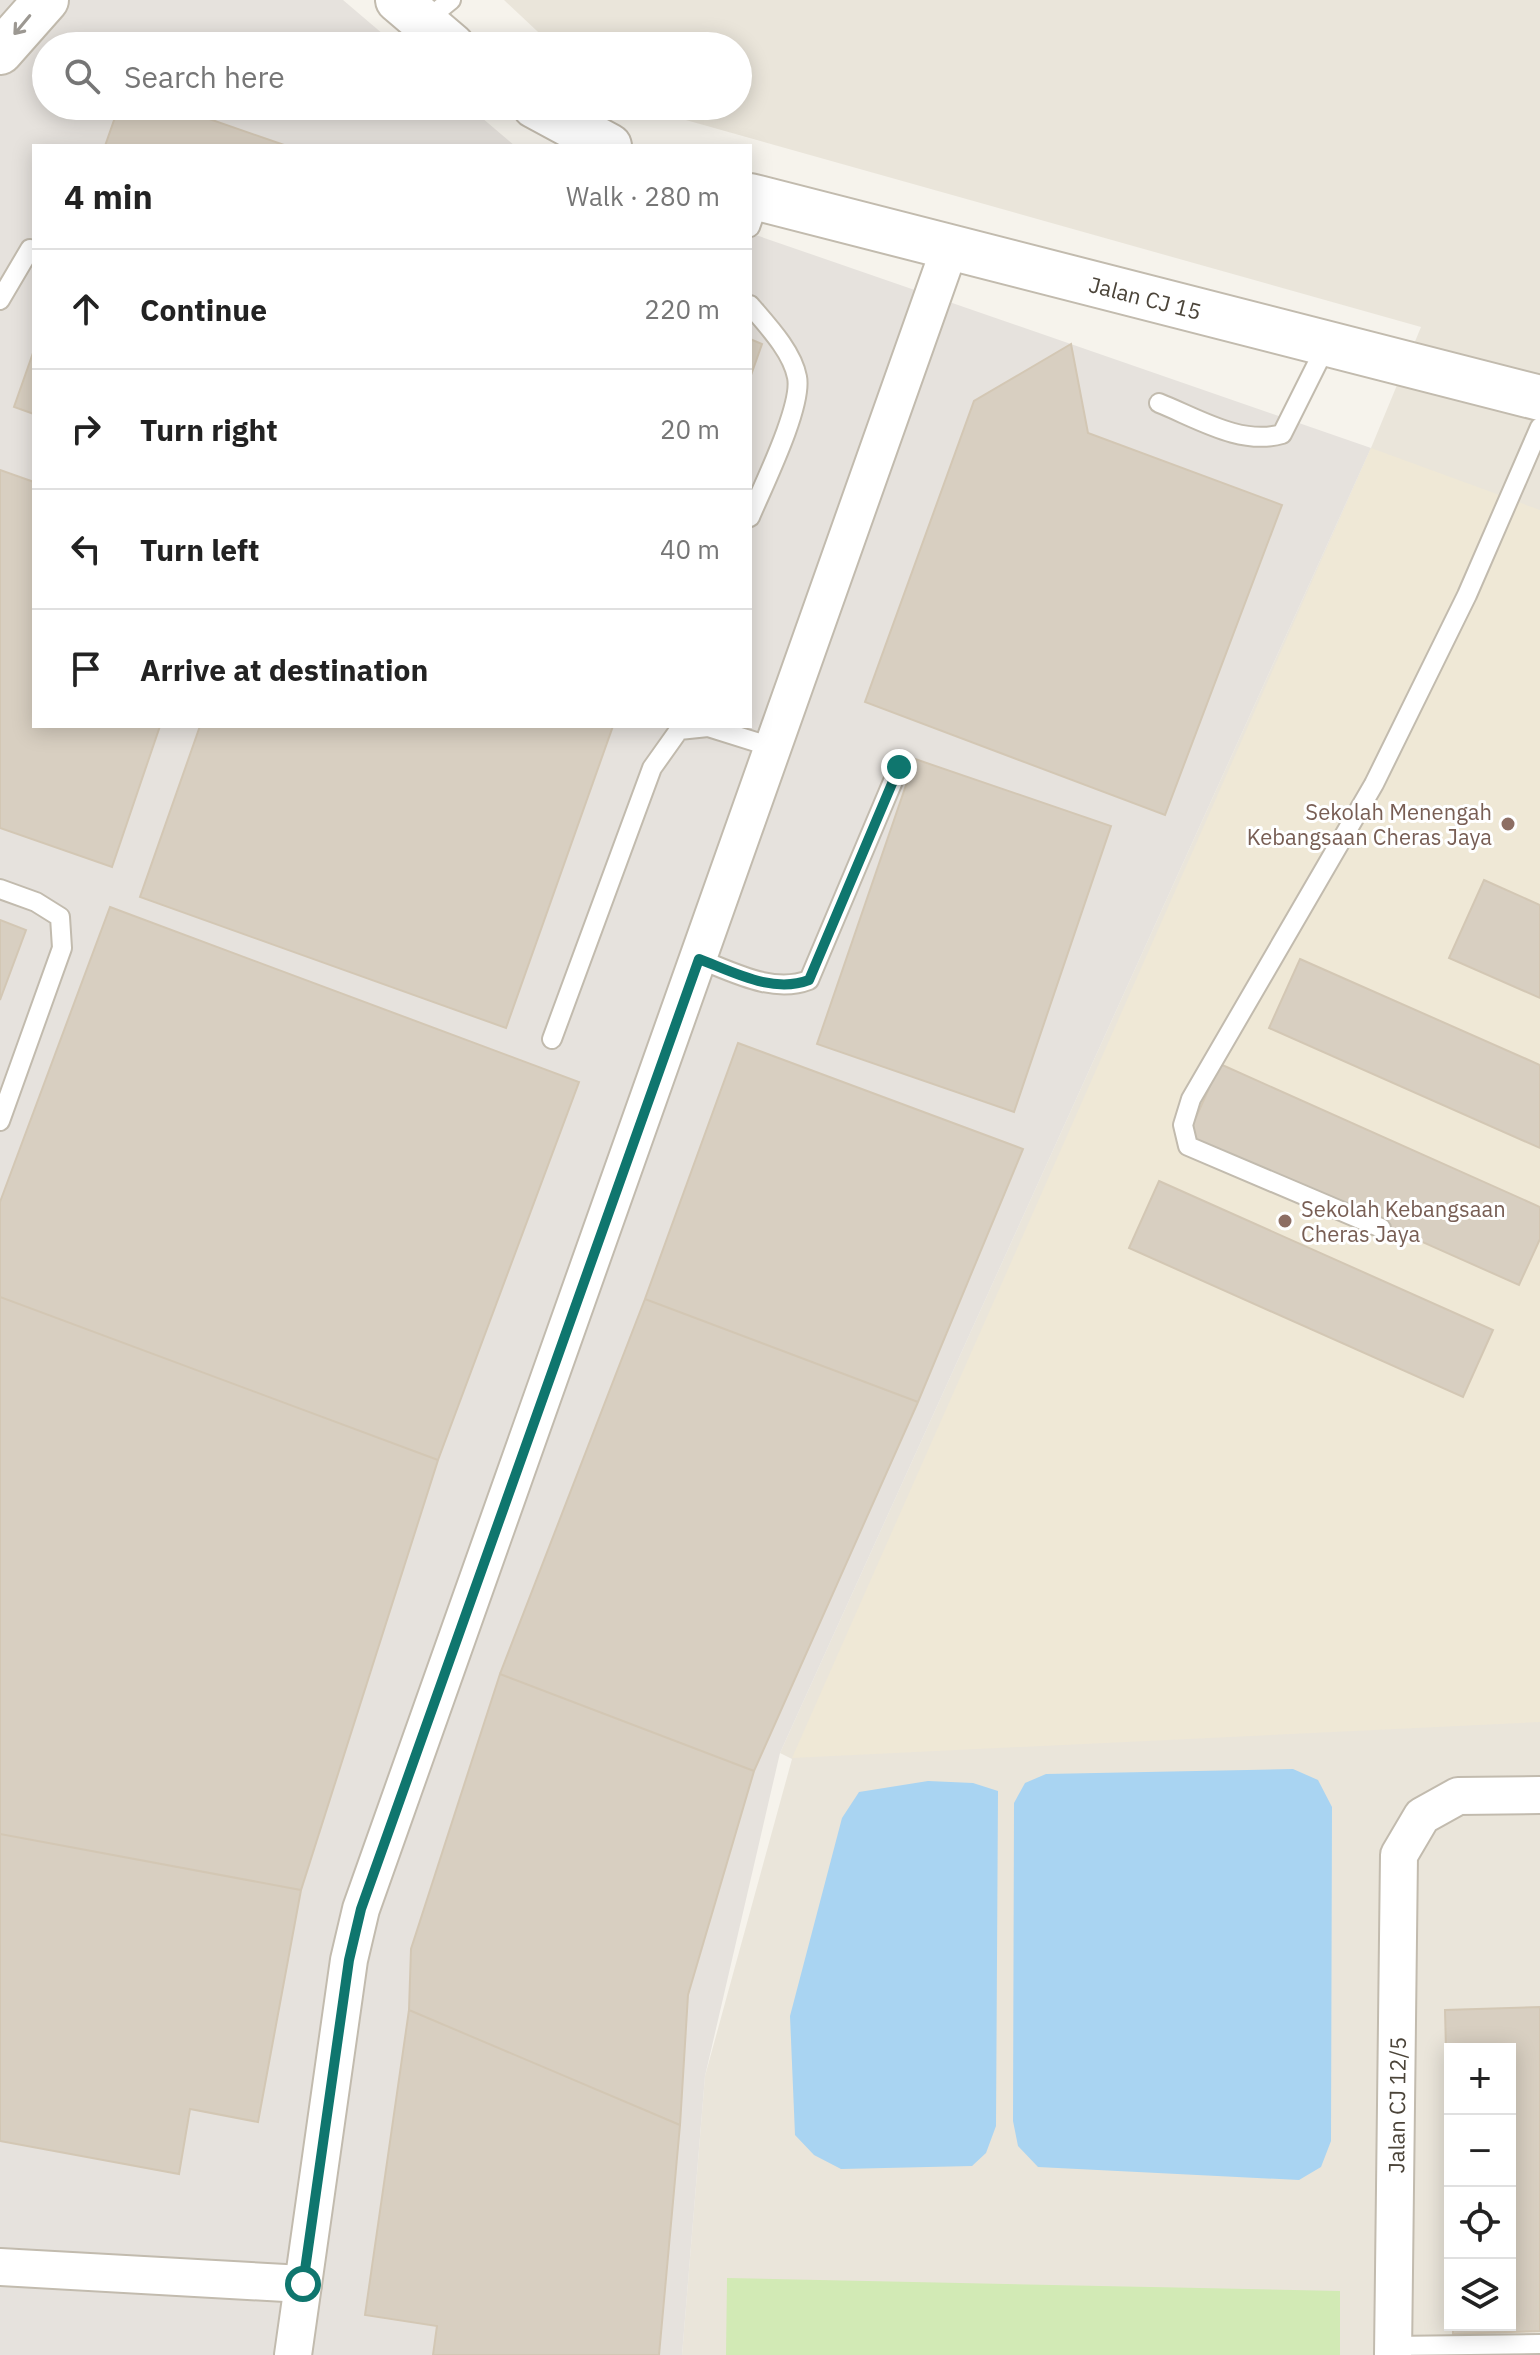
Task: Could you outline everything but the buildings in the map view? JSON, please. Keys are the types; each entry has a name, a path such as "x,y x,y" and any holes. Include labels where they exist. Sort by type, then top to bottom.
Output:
{"street":[{"path":"0,52 46,0"},
{"path":"561,120 605,144"},
{"name":"Jalan CJ 15","path":"753,208 949,250 1540,398"},
{"path":"293,2355 349,1960 361,1909 949,250"},
{"name":"Jalan CJ 12/5","path":"1393,2350 1399,1855 1422,1816 1458,1796 1540,1795"},
{"path":"0,2267 303,2284"}],"lane":[{"path":"0,300 30,249"},
{"path":"752,307 774,333 798,378 788,427 752,512"},
{"path":"1159,403 1244,436 1268,438 1282,434 1327,344"},
{"path":"1381,1228 1188,1146 1183,1125 1191,1099 1374,784 1467,595 1540,427"},
{"path":"552,1039 652,768 679,730 698,728"},
{"path":"711,728 775,748"},
{"path":"699,959 761,982 793,987 809,980 899,767"},
{"path":"0,889 36,902 60,917 62,948 0,1121"},
{"path":"1393,2350 1540,2344"}],"shaded area":[{"path":"0,0 343,0 381,32 32,32 32,120 484,120 513,144 32,144 32,728 752,728 752,234 1371,448 780,1753 705,2076 682,2355 0,2355"},
{"path":"504,0 1540,0 1540,2355 682,2355 705,2076 792,1759 780,1753 1371,448 1421,327 686,120 752,120 752,32 538,32"},
{"name":"Sekolah Kebangsaan Cheras Jaya","path":"1371,448 1540,510 1540,1722 792,1758"}],"green space":[{"path":"727,2278 1340,2291 1340,2355 726,2355"}],"water":[{"path":"1293,1769 1318,1780 1332,1807 1331,2141 1321,2167 1299,2180 1038,2167 1018,2146 1013,2121 1014,1803 1025,1783 1046,1774"},
{"path":"928,1781 973,1783 998,1791 996,2126 986,2153 972,2166 841,2169 814,2155 795,2135 790,2016 842,1818 859,1792"}],"place":[{"name":"Sekolah Menengah Kebangsaan Cheras Jaya","path":"1508,824"},
{"name":"Sekolah Kebangsaan Cheras Jaya","path":"1285,1221"}],"route":[{"path":"303,2284 349,1960 361,1909 699,959 761,982 793,987 809,980 899,767"}]}
